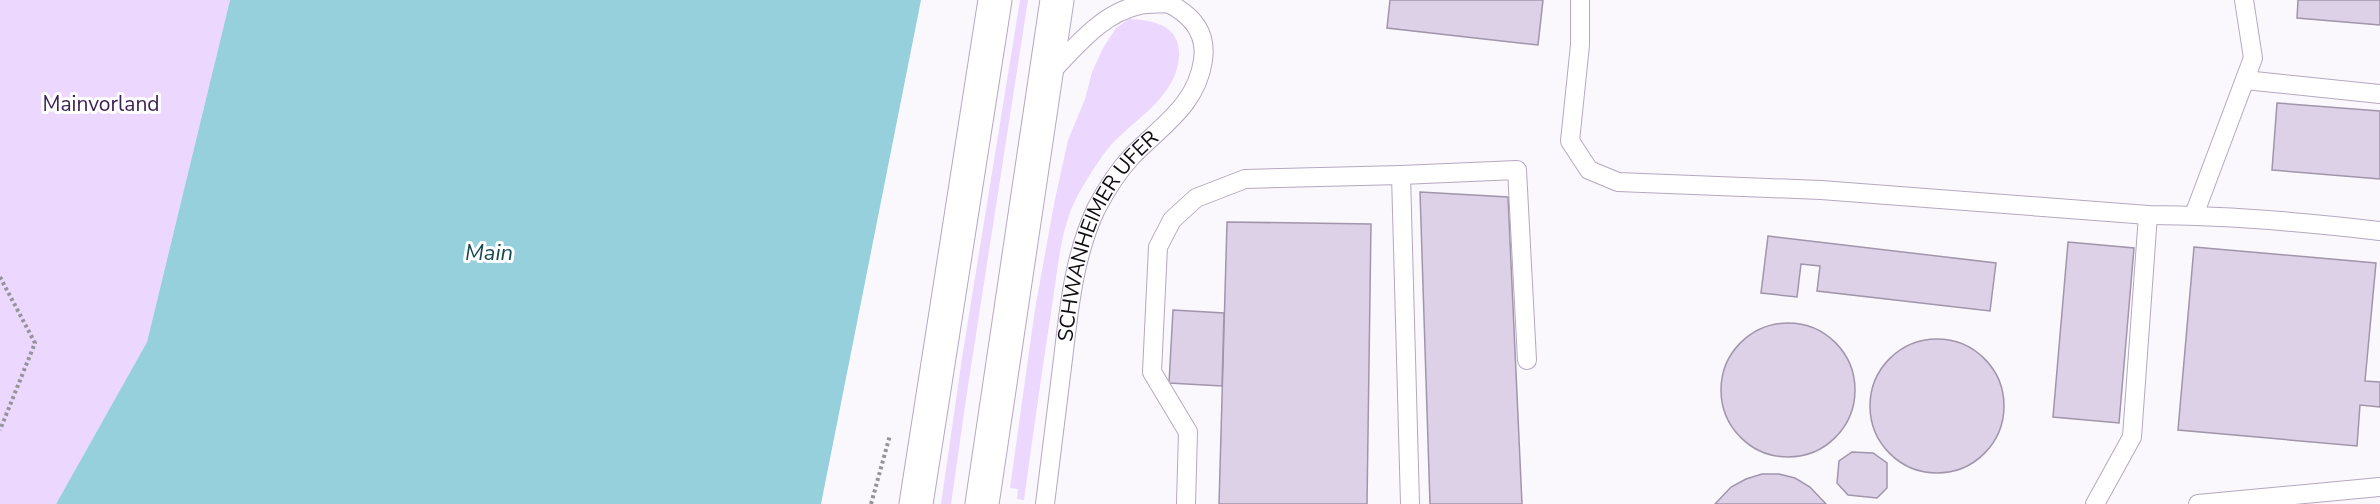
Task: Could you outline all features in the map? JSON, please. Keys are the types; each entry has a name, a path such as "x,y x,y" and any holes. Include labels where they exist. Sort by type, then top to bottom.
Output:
{"main road":[{"path":"916,504 995,0"},
{"path":"982,504 1057,0"}],"lane":[{"path":"1580,0 1580,45 1570,141 1589,170 1618,182 1821,189 2148,214 2194,215 2380,231"},
{"path":"2194,215 2253,58 2244,0"},
{"name":"SCHWANHEIMER UFER","path":"1045,79 1094,29 1124,9 1142,4 1165,2 1187,14 1199,30 1204,42 1203,60 1195,90 1183,109 1131,157 1112,181 1096,209 1083,240 1069,309 1045,504"},
{"path":"2245,80 2380,94"},
{"path":"1186,504 1188,432 1152,372 1158,247 1173,220 1196,198 1245,179 1517,170 1527,360"},
{"path":"1401,175 1410,504"},
{"path":"2095,504 2132,437 2148,214"},
{"path":"2198,504 2380,487"}],"path":[{"path":"0,277 35,343 0,430"}],"green space":[{"name":"Mainvorland","path":"0,0 230,0 147,342 56,504 0,504"},
{"path":"1020,0 1028,0 951,504 941,504 962,358"},
{"path":"1129,19 1156,23 1170,31 1178,46 1179,57 1176,71 1163,95 1111,145 1085,182 1067,221 1058,263 1024,500 1017,499 1018,489 1010,488 1035,309 1068,140 1103,48 1116,28"}],"water":[{"name":"Main","path":"230,0 921,0 821,504 56,504 147,342"}],"building":[{"path":"1390,0 1543,0 1538,45 1387,28"},
{"path":"2298,0 2380,0 2380,25 2297,18"},
{"path":"2277,103 2380,111 2380,179 2272,170"},
{"path":"1420,192 1508,197 1522,504 1430,504"},
{"path":"1227,222 1371,224 1367,504 1219,504"},
{"path":"1768,236 1996,263 1990,311 1817,291 1820,266 1801,264 1797,297 1761,293"},
{"path":"2068,242 2134,248 2119,423 2053,417"},
{"path":"2194,247 2376,263 2365,381 2380,382 2380,407 2360,405 2357,446 2178,430"},
{"path":"1173,310 1224,313 1222,386 1169,383"},
{"path":"1788,323 1814,328 1835,343 1850,364 1855,390 1850,416 1835,437 1814,452 1788,457 1762,452 1741,437 1726,416 1721,390 1726,364 1741,343 1762,328"},
{"path":"1937,339 1963,344 1984,359 1999,380 2004,406 1999,432 1984,453 1963,468 1937,473 1911,468 1890,453 1875,432 1870,406 1875,380 1890,359 1911,344"},
{"path":"1852,452 1873,453 1887,463 1887,488 1877,498 1848,495 1837,483 1839,461"},
{"path":"1762,474 1779,474 1795,478 1810,487 1826,504 1715,504 1731,487"}]}
